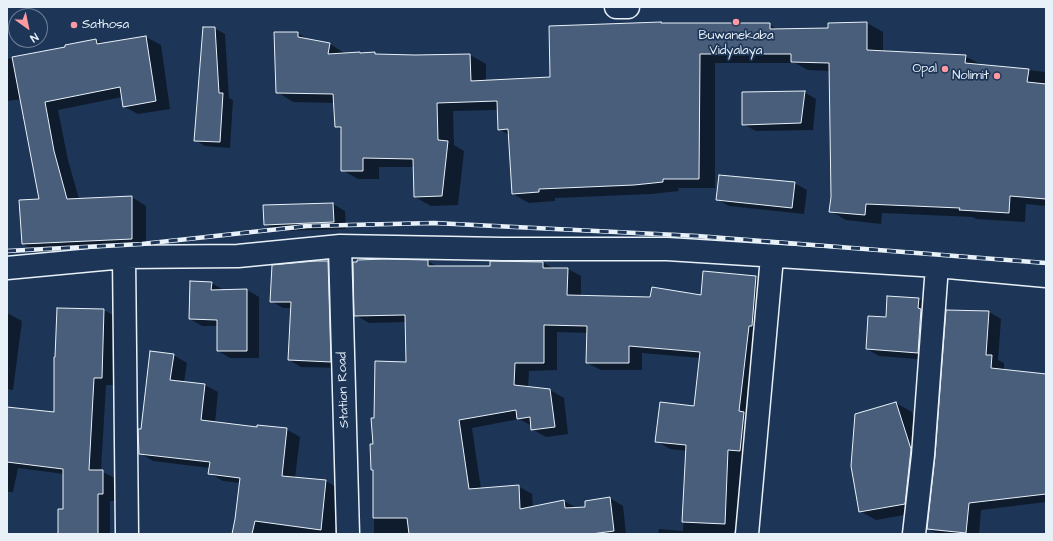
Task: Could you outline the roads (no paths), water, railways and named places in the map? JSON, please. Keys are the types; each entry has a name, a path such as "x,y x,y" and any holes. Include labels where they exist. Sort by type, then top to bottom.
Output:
{"street":[{"path":"616,7 628,7"},
{"path":"7,268 124,257 238,256 340,246 503,249 666,249 772,257 937,266 1046,276"},
{"name":"Station Road","path":"340,246 348,534"},
{"path":"124,257 127,534"},
{"path":"747,534 772,257"},
{"path":"914,534 923,455 937,266"}],"railway":[{"path":"7,251 142,244 307,226 434,223 697,236 1046,263"}],"place":[{"name":"Buwanekaba Vidyalaya","path":"736,22"},
{"name":"Sathosa","path":"74,25"},
{"name":"Opal","path":"945,69"},
{"name":"Nolimit","path":"997,76"}]}
